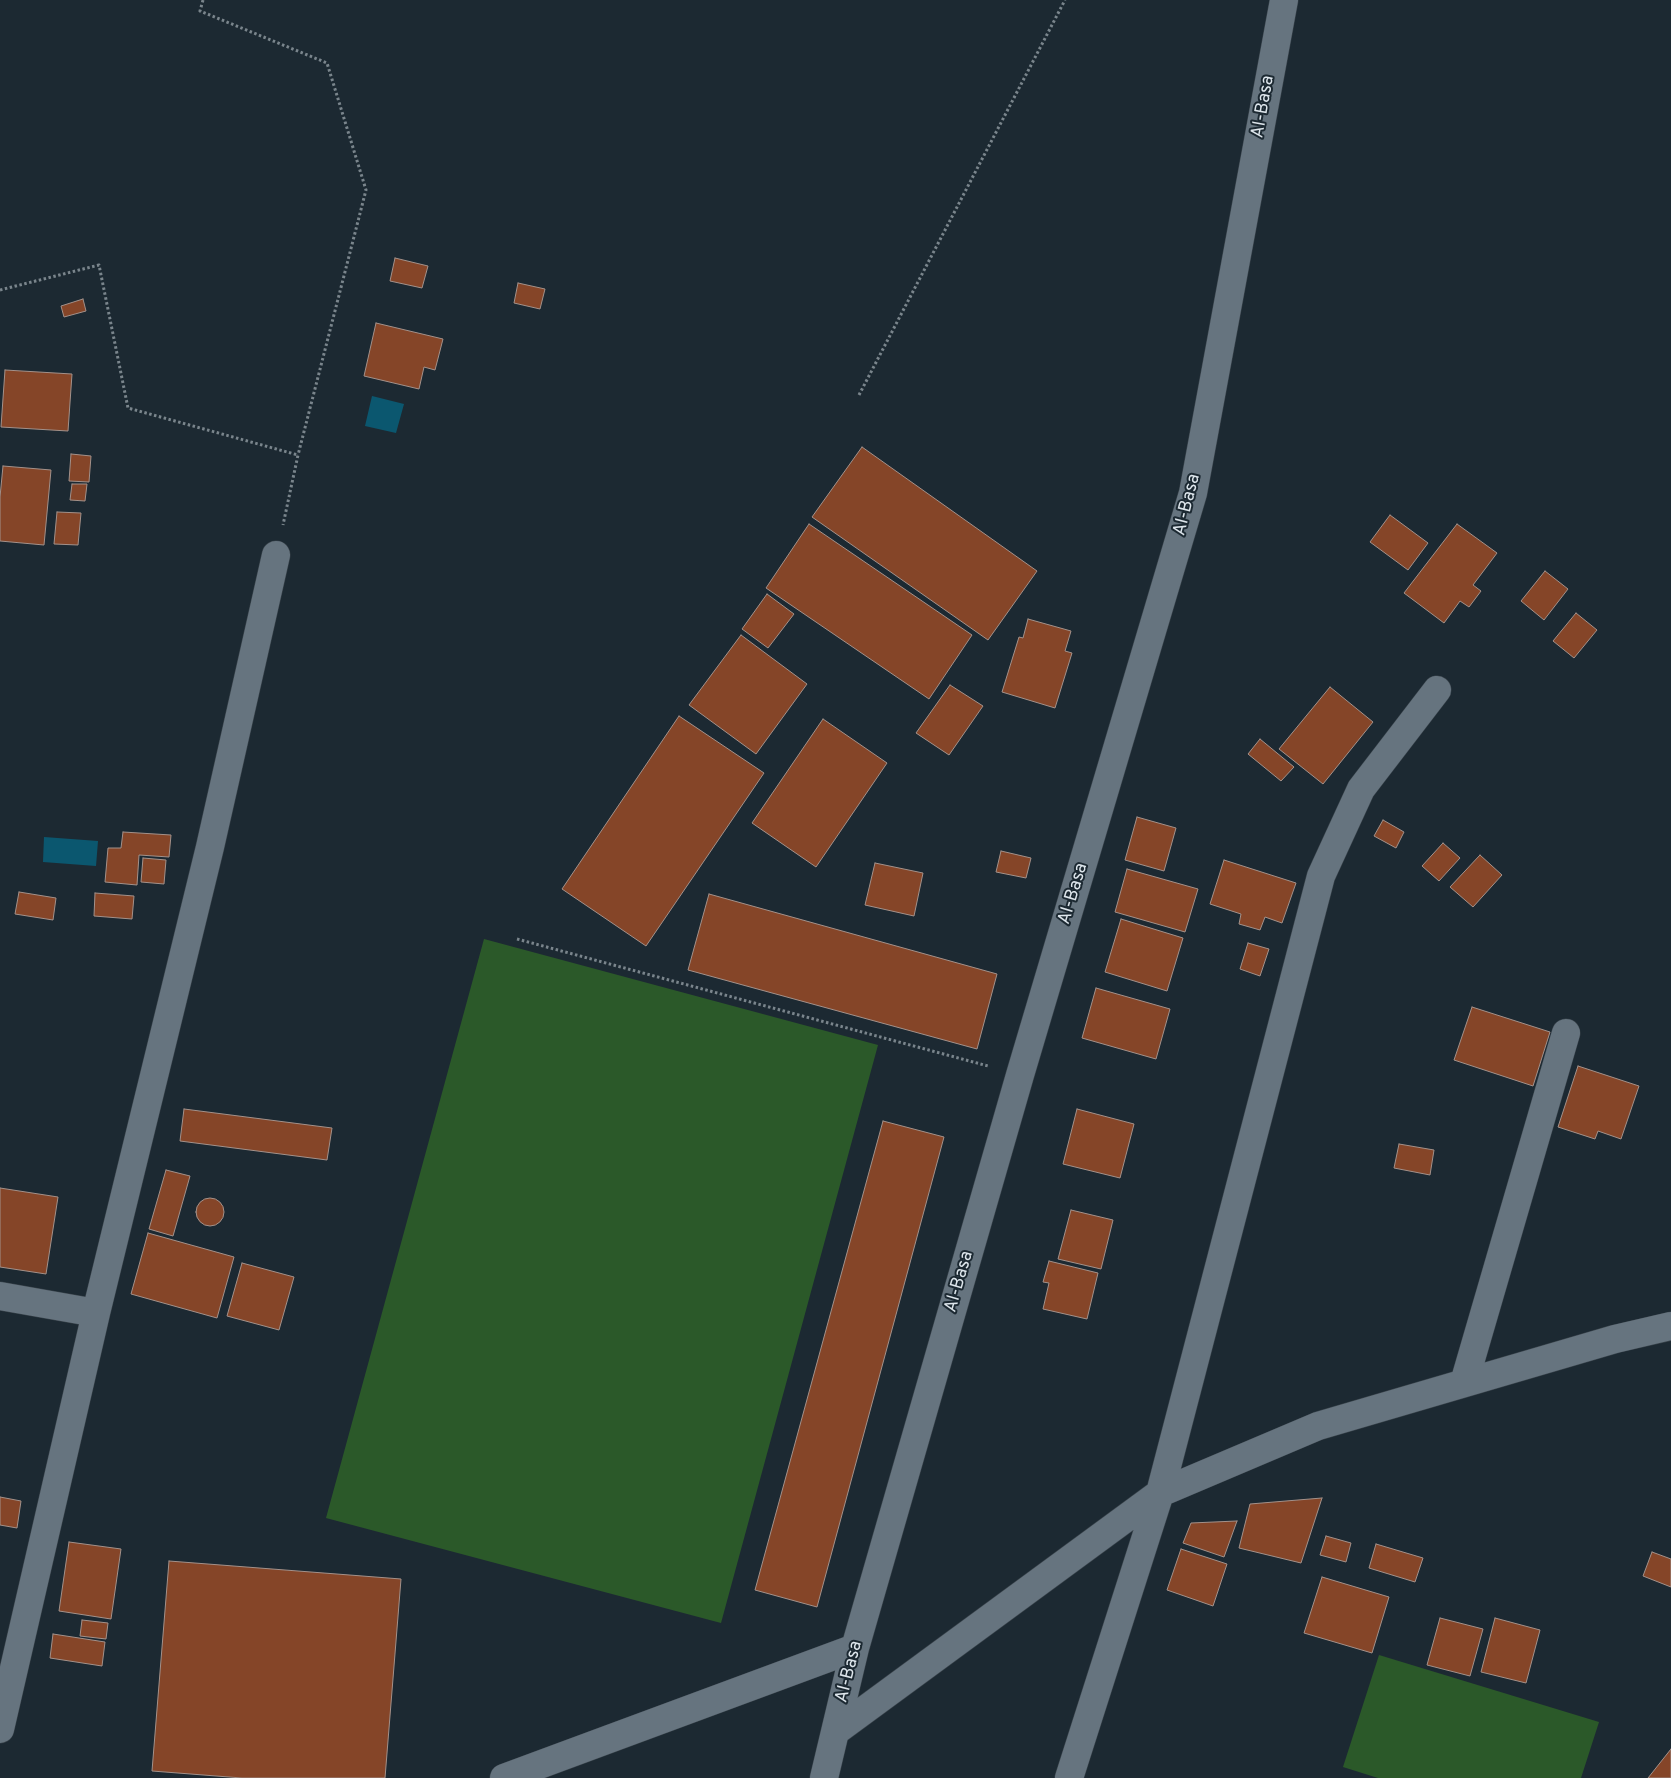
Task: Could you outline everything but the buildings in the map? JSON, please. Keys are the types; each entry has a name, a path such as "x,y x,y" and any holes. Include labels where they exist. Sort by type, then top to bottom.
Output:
{"street":[{"name":"Al-Basa","path":"824,1778 855,1648 1020,1075 1193,493 1284,0"},
{"path":"0,1729 96,1313 208,856 276,555"},
{"path":"1069,1778 1160,1493 1321,876 1361,789 1437,690"},
{"path":"1464,1383 1566,1033"},
{"path":"0,1296 96,1313"},
{"path":"836,1731 1160,1493 1318,1426 1615,1338 1671,1326"},
{"path":"504,1778 855,1648"}],"path":[{"path":"203,0 200,11 327,63 366,190 298,455 276,555"},
{"path":"859,395 1066,0"},
{"path":"0,290 99,265 128,408 298,455"},
{"path":"517,939 1020,1075"}],"green space":[{"path":"484,939 878,1045 721,1623 326,1518"},
{"path":"1379,1655 1599,1722 1581,1778 1378,1778 1343,1767"}],"water":[{"path":"372,396 404,404 396,433 365,426"},
{"path":"44,837 98,841 96,866 43,862"}]}
